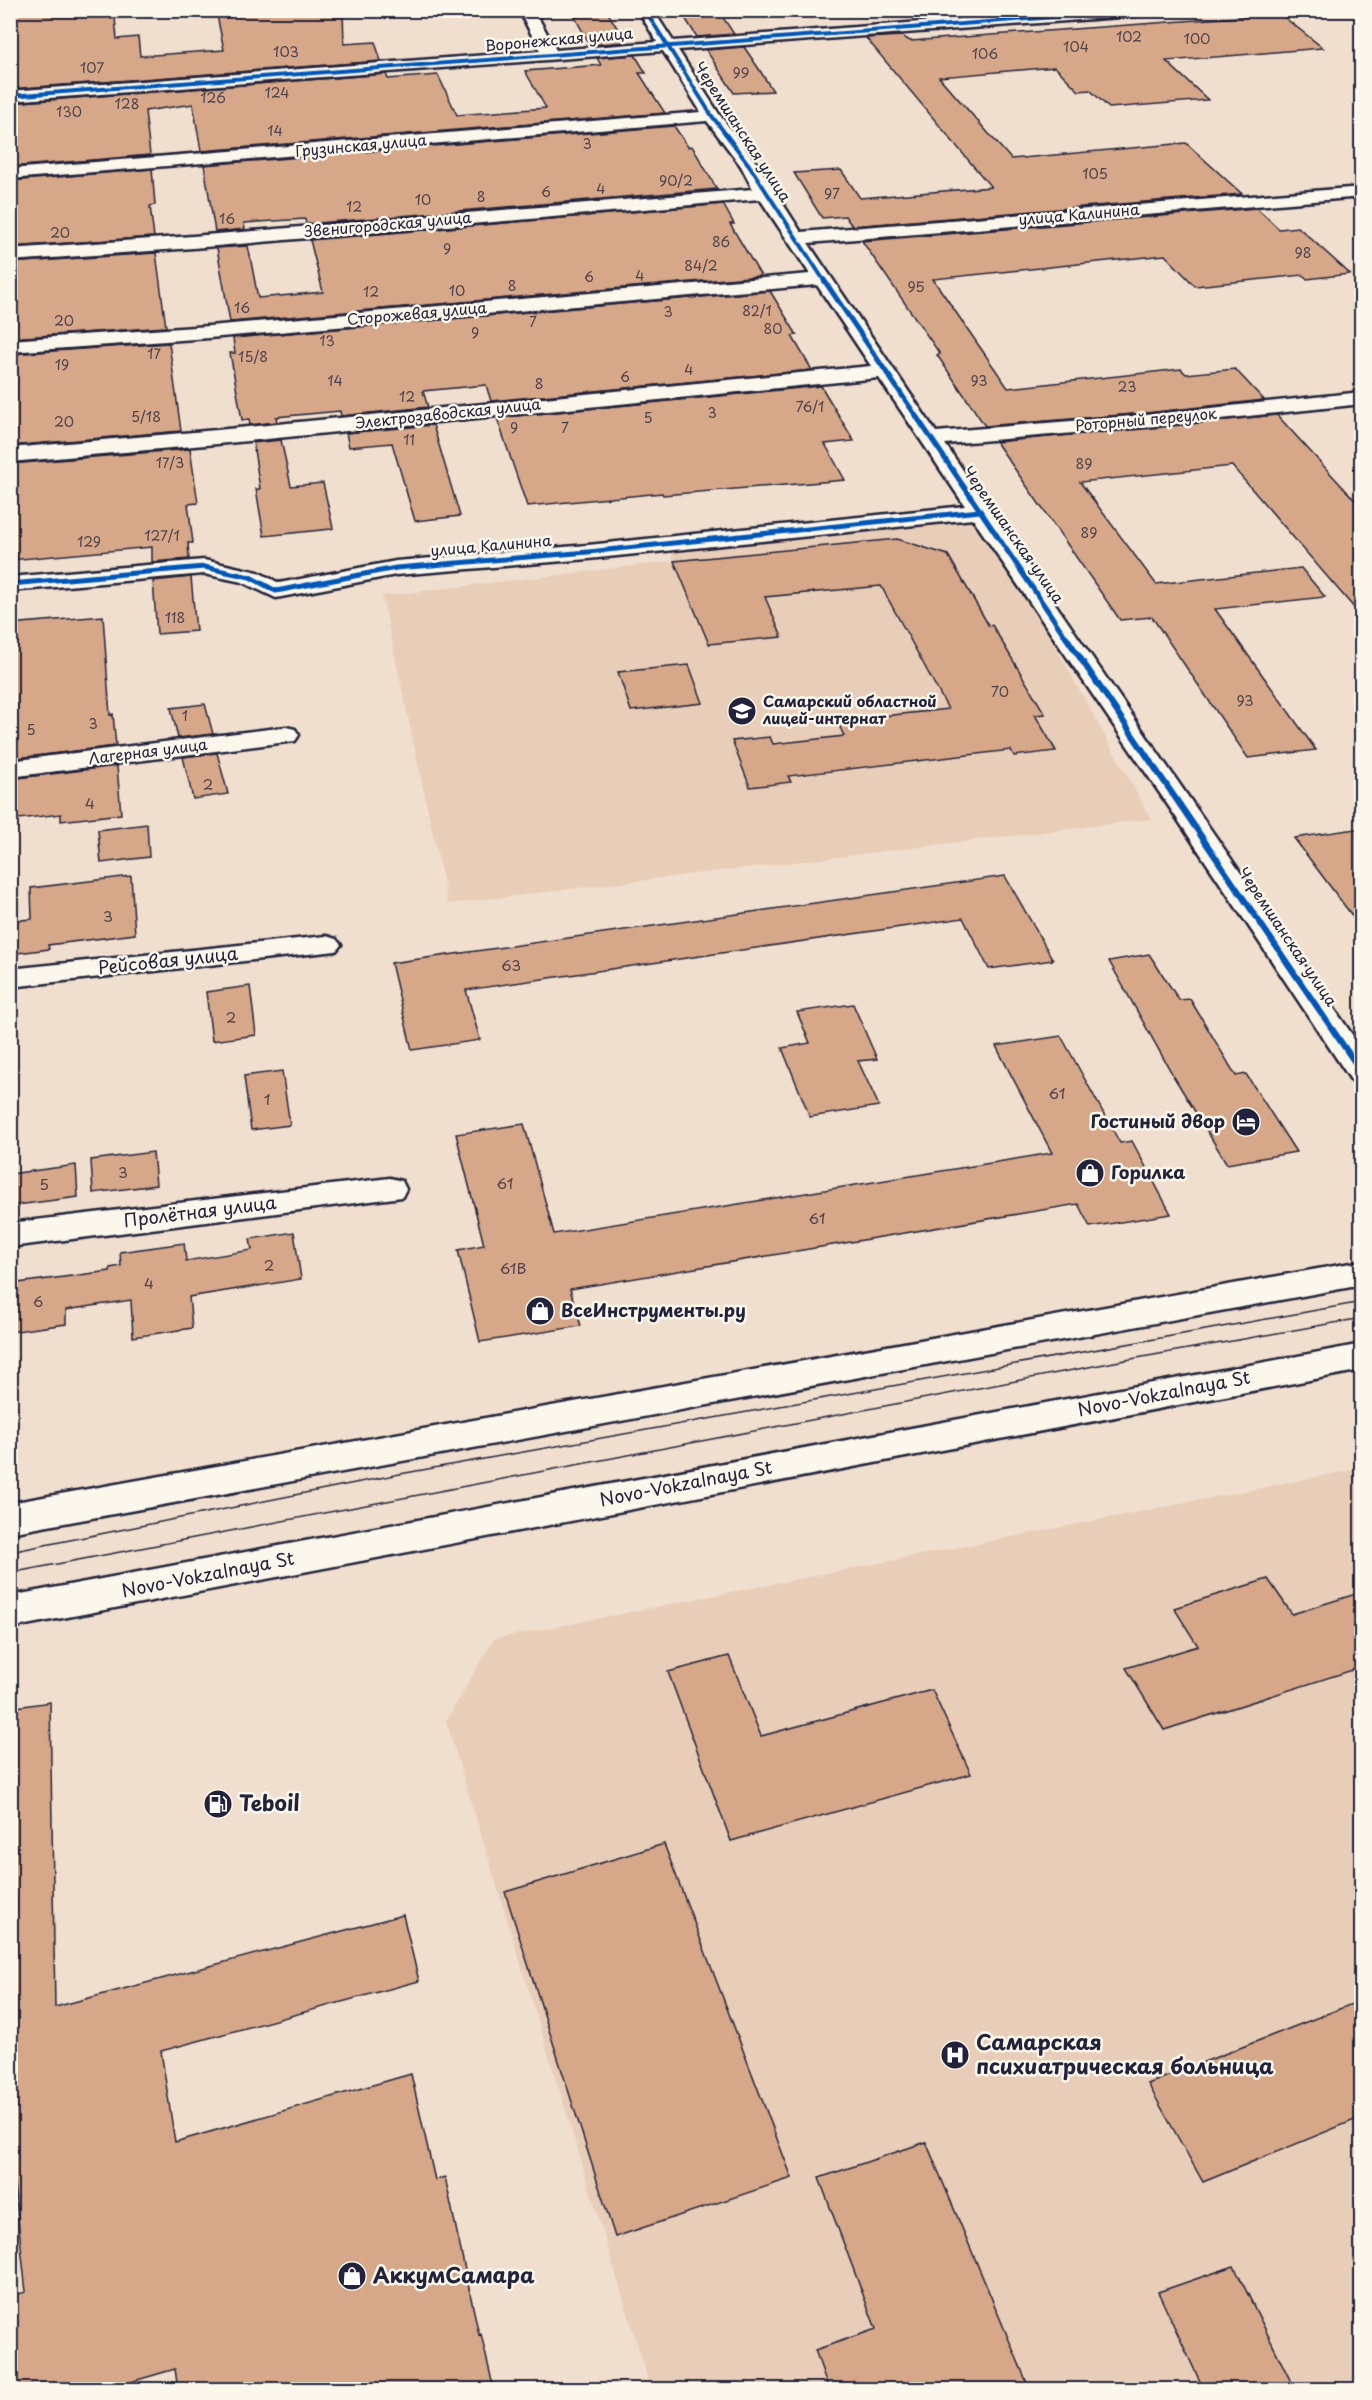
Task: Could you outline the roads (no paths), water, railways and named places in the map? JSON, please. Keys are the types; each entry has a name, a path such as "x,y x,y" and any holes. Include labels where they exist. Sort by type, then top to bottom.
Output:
{"street":[{"path":"526,10 550,54"},
{"name":"Черемшанская улица","path":"645,10 712,116 749,165 765,193 930,439 1188,814 1362,1073"},
{"name":"Воронежская улица","path":"10,96 1147,10"},
{"name":"Грузинская улица","path":"10,174 712,116"},
{"name":"улица Калинина","path":"796,238 1362,192"},
{"name":"Звенигородская улица","path":"10,255 193,242 765,193"},
{"name":"Сторожевая улица","path":"10,346 221,331 824,279"},
{"name":"Электрозаводская улица","path":"10,455 886,371"},
{"name":"Роторный переулок","path":"930,439 1146,421 1362,398"},
{"name":"улица Калинина","path":"10,584 204,567 250,577 276,591 396,568 588,552 980,511"},
{"name":"Лагерная улица","path":"10,769 285,735"},
{"name":"Рейсовая улица","path":"10,978 326,945"},
{"name":"Пролётная улица","path":"10,1235 390,1189"},
{"path":"10,1518 1362,1273"},
{"name":"Novo-Vokzalnaya St","path":"10,1612 1362,1357"}],"tram line":[{"path":"10,1552 400,1474 1362,1302"},
{"path":"10,1573 1120,1361 1362,1318"}],"place":[{"name":"Самарский областной лицей-интернат","path":"742,711"},
{"name":"Гостиный двор","path":"1246,1122"},
{"name":"Горилка","path":"1090,1173"},
{"name":"ВсеИнструменты.ру","path":"540,1311"},
{"name":"Teboil","path":"218,1804"},
{"name":"Самарская психиатрическая больница","path":"955,2055"},
{"name":"АккумСамара","path":"352,2276"}]}
